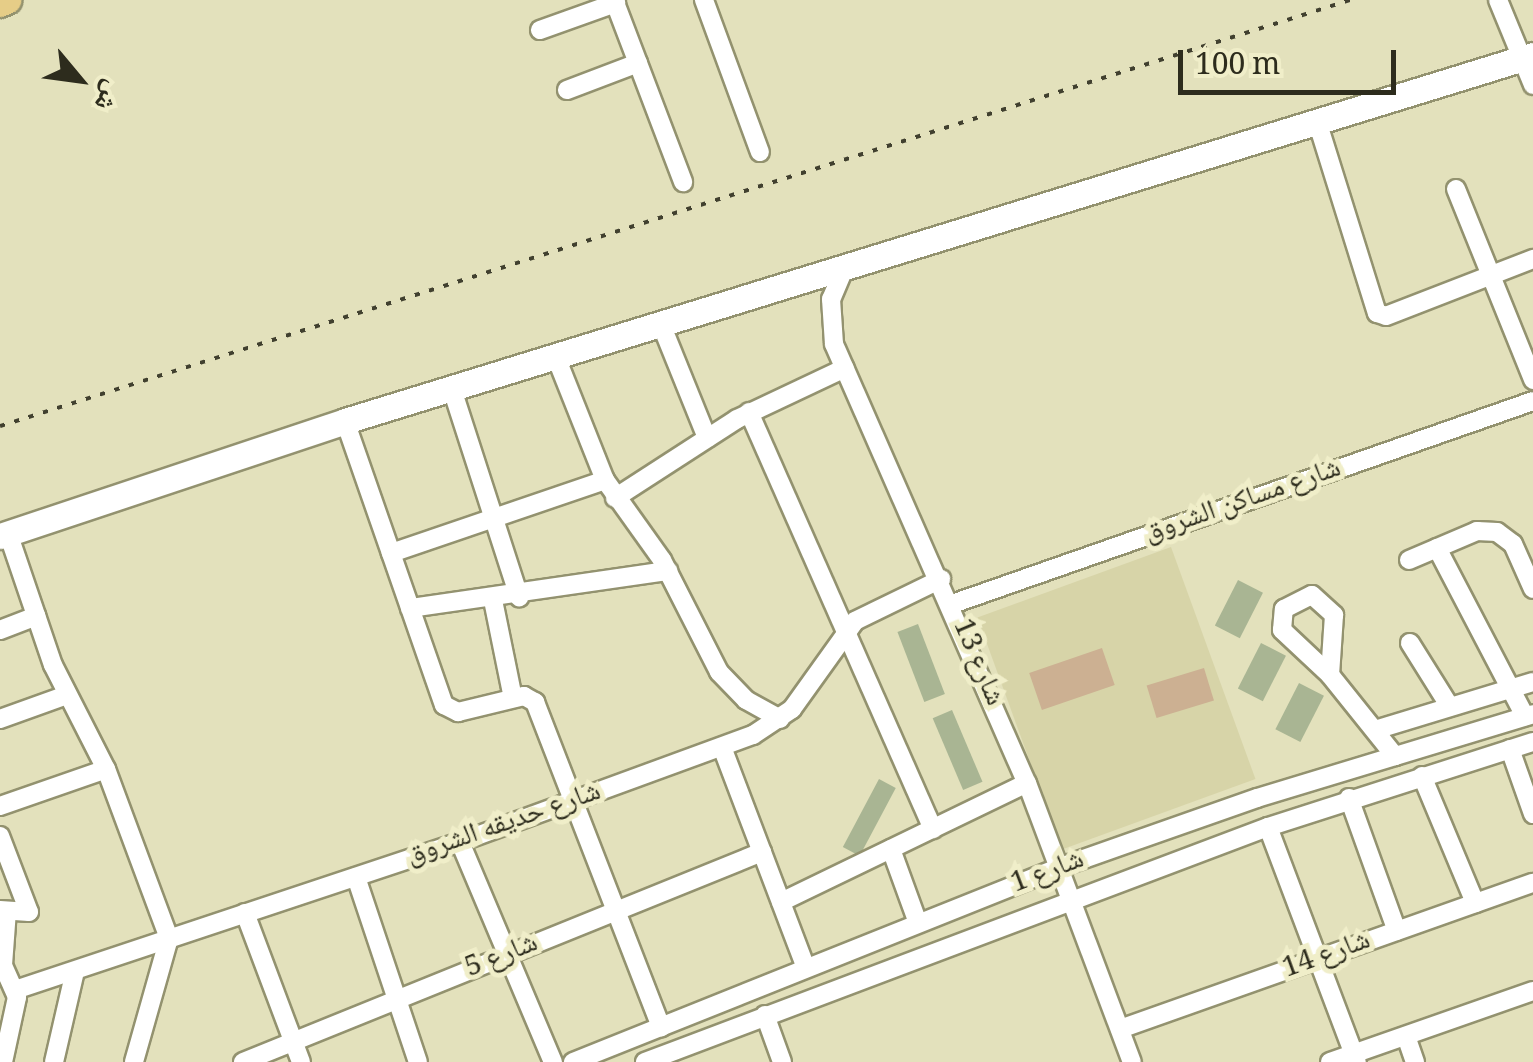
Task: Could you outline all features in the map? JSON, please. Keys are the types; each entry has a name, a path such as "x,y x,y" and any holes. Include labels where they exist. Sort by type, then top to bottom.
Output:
{"street":[{"path":"704,0 760,152"},
{"path":"1498,0 1528,56 1533,85"},
{"path":"540,30 615,1 683,182"},
{"path":"134,1062 169,938 106,769 67,695 4,534 345,422 1528,56"},
{"path":"567,90 638,63"},
{"path":"1318,124 1376,313 1386,316 1533,259"},
{"path":"1456,188 1533,380"},
{"name":"شارع 13","path":"844,269 829,314 845,368 1028,783 1132,1062"},
{"path":"661,324 707,438"},
{"path":"556,357 605,480 668,571 719,672 746,700 780,719"},
{"path":"615,498 749,412 845,368"},
{"path":"452,390 520,598"},
{"name":"شارع مساكن الشروق","path":"952,604 1533,401"},
{"path":"749,412 933,829"},
{"path":"345,422 446,708 458,712 513,698 535,702 661,1026"},
{"path":"391,553 605,480"},
{"path":"1408,560 1477,531 1497,532 1513,544 1532,584"},
{"path":"1437,548 1511,689 1529,715"},
{"path":"410,608 520,598 668,571"},
{"name":"شارع حديقه الشروق","path":"15,990 460,842 722,747 780,719 845,630 866,613 941,579"},
{"path":"494,600 513,698"},
{"path":"0,630 36,616"},
{"path":"1410,643 1450,707"},
{"path":"1330,674 1395,756"},
{"path":"1374,730 1533,682"},
{"path":"0,719 67,695"},
{"name":"شارع 1","path":"573,1062 1058,868 1529,715"},
{"name":"شارع 1","path":"645,1062 674,1057 765,1016 1268,827 1533,742"},
{"path":"722,747 806,968"},
{"path":"1510,749 1533,814"},
{"path":"0,806 106,769"},
{"path":"1422,776 1475,903"},
{"path":"782,902 1028,783"},
{"path":"1349,798 1397,931"},
{"path":"1268,827 1356,1058"},
{"path":"0,836 29,912 3,910 3,965 15,990 4,1062"},
{"path":"460,842 553,1062"},
{"path":"892,849 918,923"},
{"name":"شارع 5","path":"243,1062 762,852"},
{"path":"356,876 418,1062"},
{"name":"شارع 14","path":"1120,1030 1533,882"},
{"path":"245,913 301,1062"},
{"path":"54,1062 75,971"},
{"path":"1330,1062 1356,1058 1533,991"},
{"path":"765,1016 782,1062"},
{"path":"1406,1036 1416,1062"}],"shaded area":[{"path":"1171,547 1255,779 1062,850 977,617"},
{"path":"1102,648 1115,685 1042,710 1029,673"},
{"path":"1204,668 1214,701 1157,718 1147,686"}],"building":[{"path":"1238,580 1263,593 1240,638 1215,625"},
{"path":"918,624 945,694 924,702 897,632"},
{"path":"1261,643 1286,656 1263,701 1238,688"},
{"path":"1299,683 1324,696 1300,742 1275,729"},
{"path":"952,710 982,782 963,790 933,718"},
{"path":"879,779 896,788 860,856 843,847"}],"railway":[{"path":"0,426 1350,0"}]}
